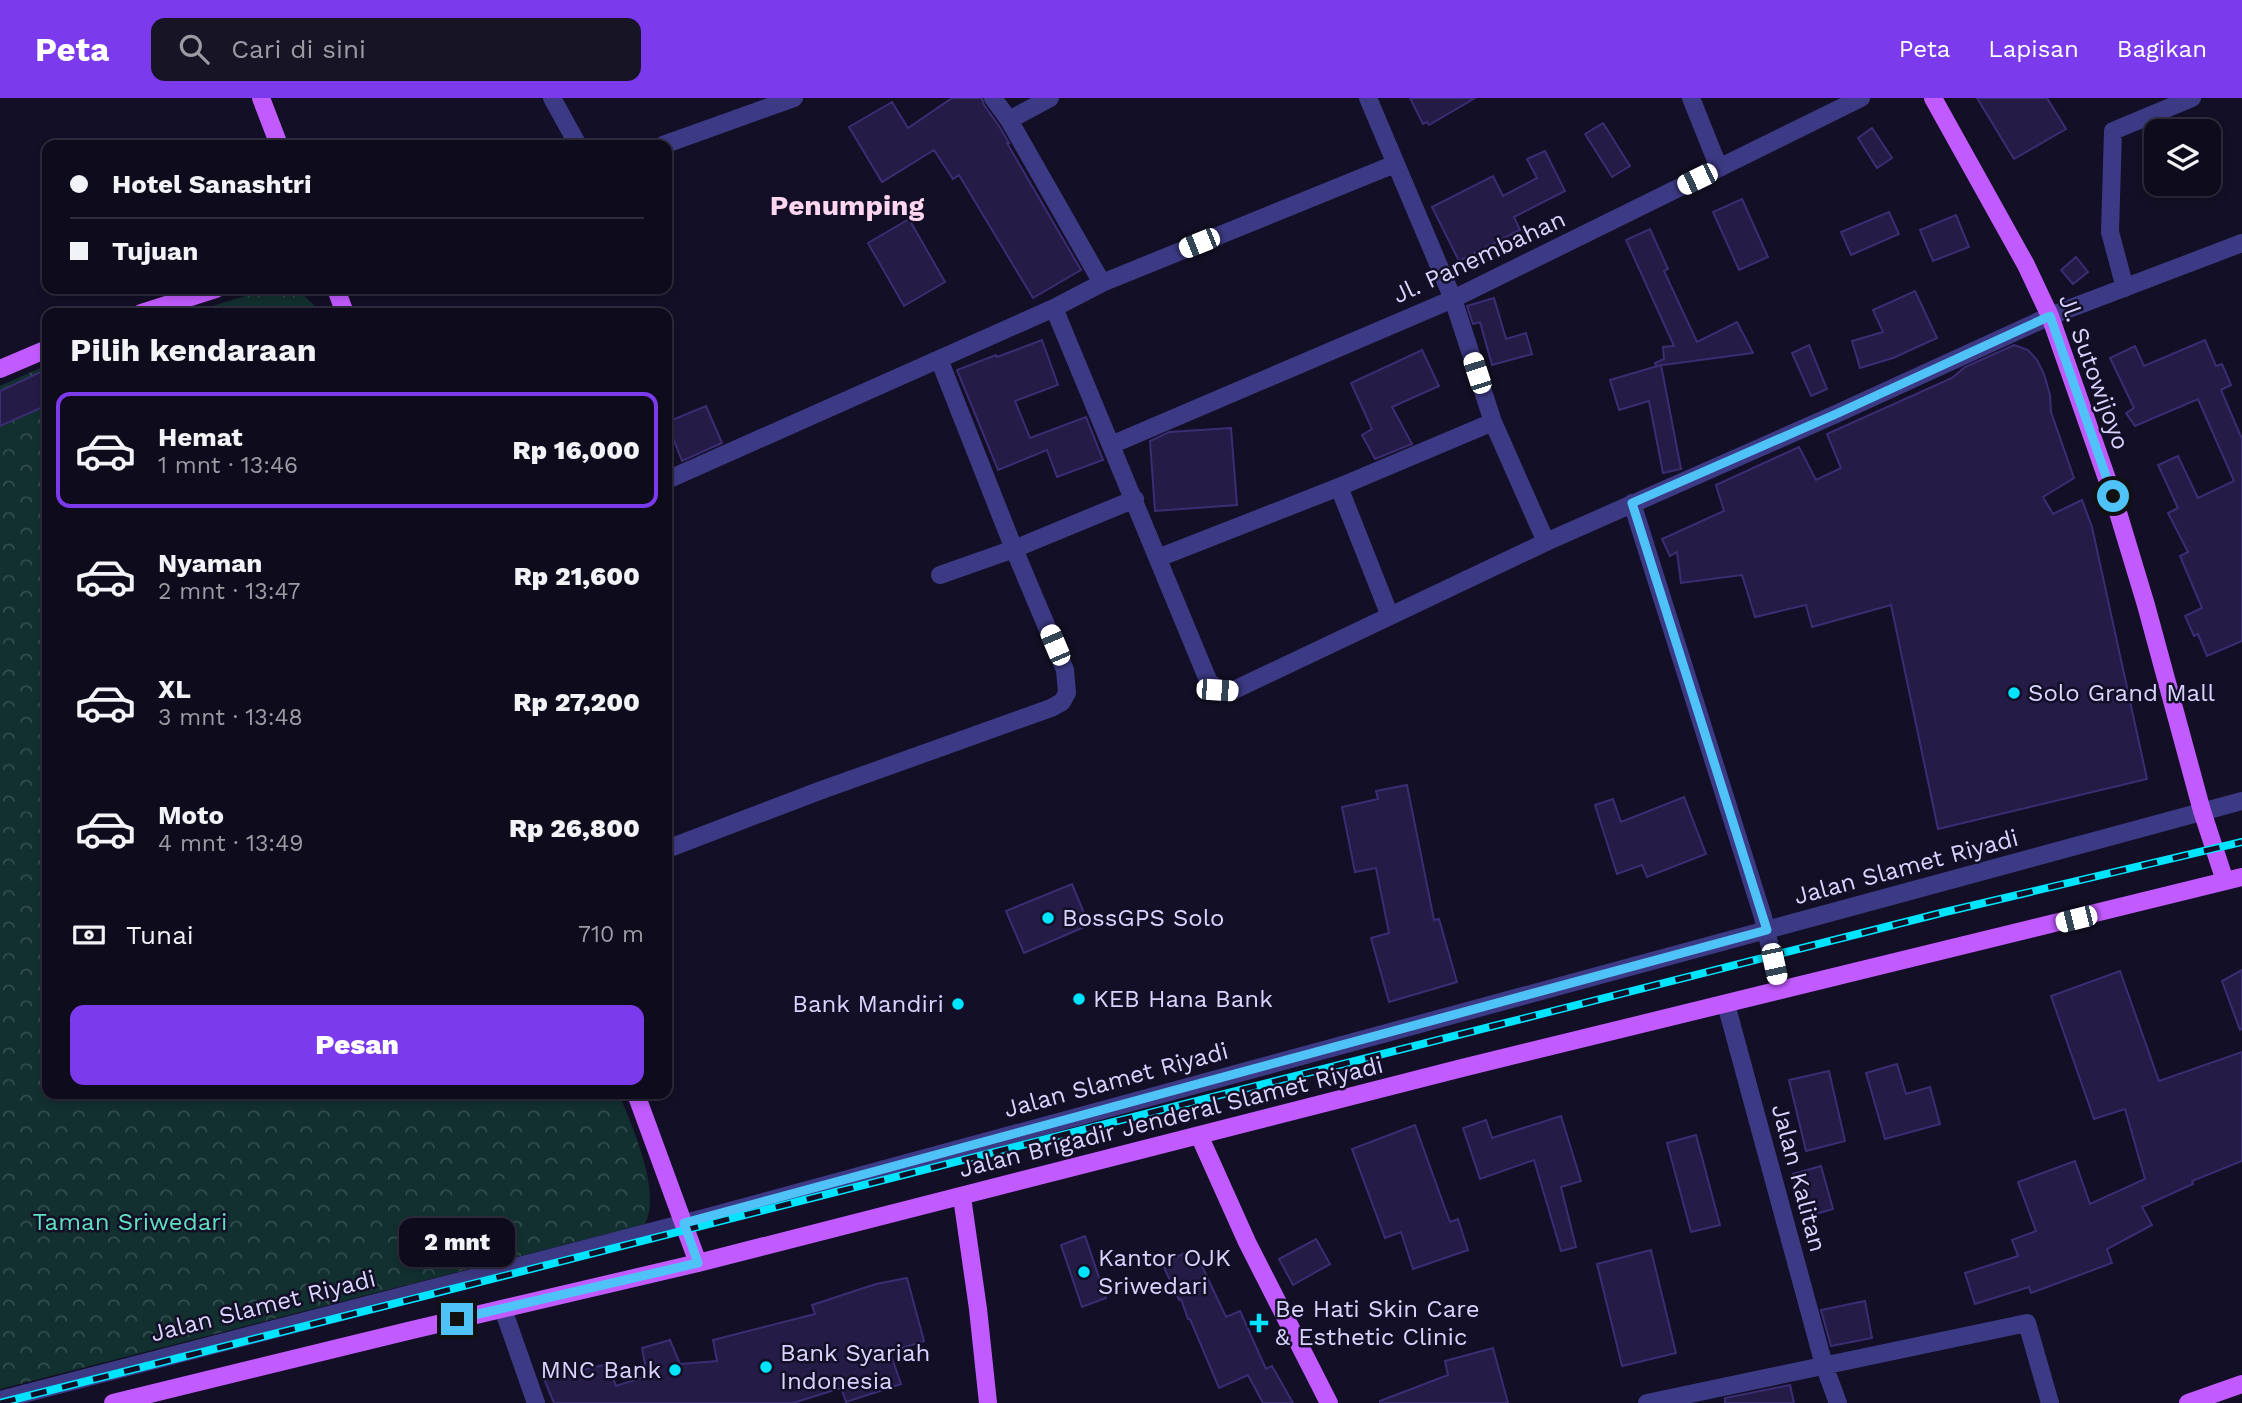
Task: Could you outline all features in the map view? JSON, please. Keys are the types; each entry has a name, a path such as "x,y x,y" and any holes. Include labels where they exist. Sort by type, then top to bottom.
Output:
{"main road":[{"path":"261,98 277,140"},
{"name":"Jl. Sutowijoyo","path":"1933,98 2008,231 2050,316 2113,496 2203,811 2233,879"},
{"path":"157,308 200,294"},
{"path":"0,369 42,351"},
{"name":"Jalan Brigadir Jenderal Slamet Riyadi","path":"113,1403 698,1263 1199,1135 2233,879"},
{"path":"638,1099 698,1263"},
{"path":"1199,1135 1247,1242 1329,1403"},
{"path":"962,1197 988,1403"},
{"path":"2188,1403 2242,1384"}],"street":[{"path":"552,98 575,140"},
{"path":"993,98 1009,120 1102,283"},
{"path":"1009,120 1050,98"},
{"path":"1368,98 1453,299 1493,422 1546,542"},
{"path":"1691,98 1719,168"},
{"name":"Jl. Panembahan","path":"1111,445 1453,299 1861,98"},
{"path":"2125,288 2110,232 2113,131 2192,98"},
{"path":"672,142 789,99"},
{"path":"672,478 1054,308 1102,283 1395,164"},
{"path":"1054,308 1208,680 1217,690 1232,691 1546,542 2050,316 2242,243"},
{"path":"672,847 1051,708 1062,702 1068,692 1065,670 939,359"},
{"path":"1158,558 1339,487 1493,422"},
{"path":"1339,487 1390,615"},
{"path":"940,575 1014,549 1135,499"},
{"path":"1632,503 1767,930 1780,990"},
{"name":"Jalan Slamet Riyadi","path":"0,1400 684,1223 2242,801"},
{"name":"Jalan Kalitan","path":"1726,1004 1824,1365 1838,1403"},
{"path":"503,1309 536,1403"},
{"path":"1647,1403 2027,1324 2050,1403"}],"green space":[{"path":"251,294 302,294 317,308 206,308"},
{"name":"Taman Sriwedari","path":"42,367 42,1099 621,1099 648,1177 649,1211 645,1224 0,1389 0,386"}],"building":[{"path":"952,98 982,98 1081,270 1033,298 959,175 953,179 934,150 882,182 849,127 892,102 908,128"},
{"path":"1410,98 1475,98 1429,125 1427,122 1423,124"},
{"path":"1977,98 2047,98 2066,129 2014,159"},
{"path":"1603,123 1630,166 1612,177 1585,134"},
{"path":"1872,128 1892,158 1877,168 1858,138"},
{"path":"1545,151 1565,191 1514,217 1520,230 1459,261 1432,207 1493,176 1503,196 1537,178 1527,159"},
{"path":"1742,199 1768,257 1739,270 1713,212"},
{"path":"1889,212 1899,234 1851,255 1841,232"},
{"path":"1956,215 1969,247 1933,261 1920,230"},
{"path":"909,219 945,282 904,306 868,243"},
{"path":"1650,229 1668,269 1664,271 1697,342 1737,322 1753,353 1656,366 1655,363 1664,359 1663,347 1674,346 1626,240"},
{"path":"2076,257 2088,272 2073,284 2061,270"},
{"path":"1915,291 1937,338 1893,358 1860,368 1852,341 1883,332 1873,310"},
{"path":"1494,298 1506,339 1526,333 1532,354 1492,365 1480,322 1473,324 1467,306"},
{"path":"1042,340 1058,385 1015,401 1030,438 1086,417 1103,460 1057,477 1047,450 998,470 957,370"},
{"path":"2205,340 2216,366 2222,364 2231,385 2221,390 2242,439 2242,641 2207,656 2198,634 2194,636 2185,616 2202,608 2180,556 2188,552 2168,513 2178,508 2158,465 2178,456 2198,498 2234,481 2198,399 2135,426 2126,413 2134,408 2110,358 2135,346 2144,366"},
{"path":"1809,345 1827,389 1811,396 1792,353"},
{"path":"2014,345 2028,350 2044,374 2051,412 2074,478 2043,497 2053,514 2082,500 2092,527 2147,779 1938,829 1891,605 1812,627 1806,605 1755,617 1742,575 1681,583 1677,552 1670,556 1662,539 1724,511 1716,485 1799,447 1816,480 1841,468 1827,434 1952,378 1965,367"},
{"path":"1422,350 1439,386 1392,407 1412,444 1375,459 1362,435 1372,429 1351,383"},
{"path":"1661,365 1681,469 1663,473 1649,401 1619,410 1610,380"},
{"path":"42,371 42,407 0,426 0,391"},
{"path":"706,406 722,443 682,461 672,435 672,420"},
{"path":"1231,428 1237,505 1155,511 1150,441 1169,432"},
{"path":"1407,785 1434,920 1439,919 1457,982 1389,1002 1371,938 1389,933 1376,868 1355,872 1342,807 1378,799 1376,791"},
{"path":"1684,797 1706,854 1647,877 1642,865 1617,874 1595,805 1613,799 1621,822"},
{"name":"BossGPS Solo","path":"1072,884 1089,925 1024,953 1006,911"},
{"path":"2242,970 2242,1029 2240,1030 2222,981"},
{"path":"2120,971 2159,1081 2242,1052 2242,1161 2192,1181 2193,1184 2142,1207 2152,1225 2107,1249 2112,1263 2031,1293 2029,1287 1975,1304 1965,1273 2018,1256 2012,1240 2036,1231 2018,1182 2075,1161 2090,1204 2145,1179 2125,1109 2094,1119 2051,996"},
{"path":"1897,1064 1906,1094 1930,1087 1940,1124 1885,1139 1866,1073"},
{"path":"1829,1071 1845,1141 1806,1151 1789,1080"},
{"path":"1561,1116 1581,1181 1561,1187 1576,1247 1561,1251 1534,1160 1480,1179 1463,1128 1486,1120 1492,1138"},
{"path":"1415,1125 1450,1222 1458,1219 1468,1250 1413,1269 1401,1232 1385,1238 1352,1149"},
{"path":"1696,1135 1720,1225 1691,1232 1667,1143"},
{"path":"1821,1166 1833,1209 1805,1217 1793,1174"},
{"name":"Kantor OJK Sriwedari","path":"1085,1236 1106,1298 1082,1307 1061,1245"},
{"path":"1316,1239 1330,1264 1293,1285 1279,1259"},
{"path":"1194,1249 1226,1317 1240,1311 1266,1369 1272,1366 1293,1403 1263,1403 1248,1375 1219,1388 1181,1299 1179,1300 1162,1263"},
{"path":"1651,1250 1676,1353 1622,1366 1597,1264"},
{"path":"907,1278 924,1341 890,1352 901,1384 846,1402 841,1388 793,1403 554,1403 544,1379 608,1364 616,1386 647,1376 642,1348 670,1340 680,1364 717,1361 713,1340 815,1314 812,1305 876,1284"},
{"path":"1865,1301 1872,1338 1831,1346 1821,1310"},
{"path":"1493,1348 1508,1403 1380,1403 1448,1375 1445,1361"},
{"path":"1790,1385 1794,1403 1725,1403 1725,1398"}],"railway":[{"path":"0,1403 1945,912 2242,842"}],"place":[{"name":"Solo Grand Mall","path":"2014,693"},
{"name":"BossGPS Solo","path":"1048,918"},
{"name":"KEB Hana Bank","path":"1079,999"},
{"name":"Bank Mandiri","path":"958,1004"},
{"name":"Kantor OJK Sriwedari","path":"1084,1272"},
{"name":"Be Hati Skin Care & Esthetic Clinic","path":"1259,1323"},
{"name":"Bank Syariah Indonesia","path":"766,1367"},
{"name":"MNC Bank","path":"675,1370"}],"district":[{"name":"Penumping","path":"847,205"}],"route":[{"path":"457,1319 698,1263 684,1223 1767,930 1632,503 2050,316 2113,496"}]}
